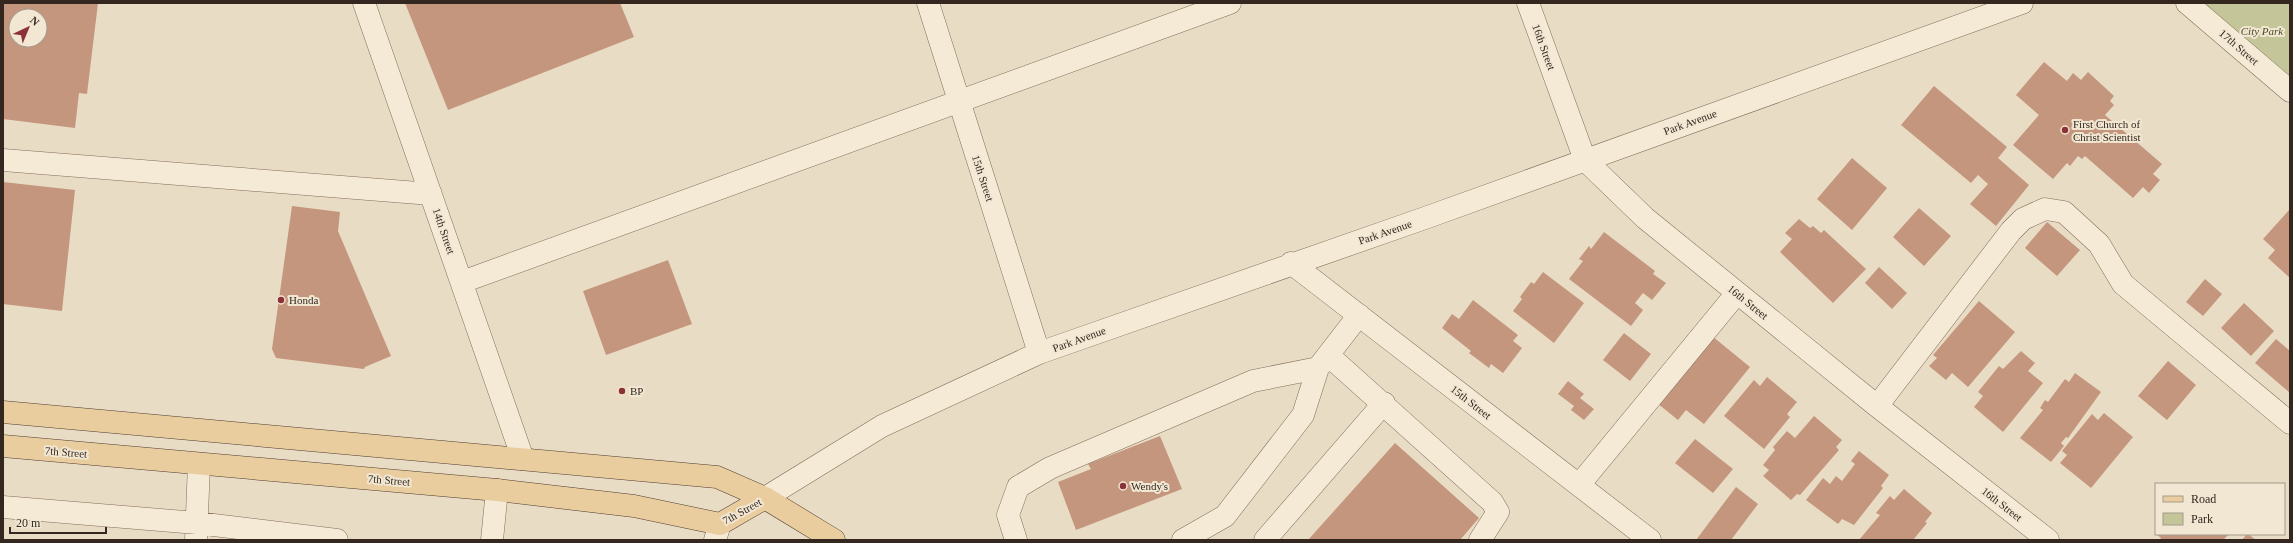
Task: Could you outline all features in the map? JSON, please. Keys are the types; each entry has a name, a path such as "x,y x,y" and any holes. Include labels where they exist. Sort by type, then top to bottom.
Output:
{"main road":[{"name":"7th Street","path":"3,412 717,477 765,498 834,540"},
{"name":"7th Street","path":"3,446 497,490 634,506 718,532 765,498"}],"street":[{"name":"14th Street","path":"364,3 524,459"},
{"name":"15th Street","path":"928,3 1039,353"},
{"name":"16th Street","path":"1528,3 1585,160 1645,218 1877,406 2048,540"},
{"name":"Park Avenue","path":"765,498 882,426 1039,353 1425,218 2022,3"},
{"name":"17th Street","path":"2187,3 2290,91"},
{"path":"462,282 1219,5"},
{"path":"3,160 431,194"},
{"path":"1877,406 2011,231 2023,219 2045,209 2064,212 2099,244 2123,284 2290,423"},
{"name":"15th Street","path":"1291,264 1650,540"},
{"path":"1579,485 1737,293"},
{"path":"1183,540 1225,516 1303,415 1323,361 1358,315"},
{"path":"1323,361 1384,403 1492,502 1498,512 1480,540"},
{"path":"1016,540 1008,514 1018,487 1050,468 1253,381 1323,361"},
{"path":"1265,540 1384,403"},
{"path":"196,531 199,464"},
{"path":"492,540 497,490"},
{"path":"3,507 196,531 337,540"}],"green space":[{"name":"City Park","path":"2187,3 2290,3 2290,91"}],"building":[{"path":"3,3 98,3 87,94 79,93 75,128 3,119"},
{"path":"405,3 620,3 634,37 448,110"},
{"path":"2044,62 2067,81 2073,73 2081,80 2088,72 2114,96 2110,101 2114,105 2105,115 2162,164 2153,174 2160,180 2149,193 2143,187 2133,198 2085,156 2082,159 2078,156 2070,166 2067,163 2053,179 2013,145 2039,115 2016,95"},
{"path":"1934,86 2007,147 1998,158 2029,185 1996,226 1970,204 1988,184 1978,175 1971,183 1901,125"},
{"path":"1852,158 1887,188 1852,230 1817,199"},
{"path":"3,182 75,190 62,311 3,304"},
{"path":"292,206 340,212 338,231 391,356 365,367 364,369 276,358 272,349"},
{"path":"1919,208 1951,236 1924,266 1893,237"},
{"path":"2290,209 2290,278 2268,258 2275,250 2263,239"},
{"path":"1799,219 1810,228 1813,226 1821,233 1824,230 1866,269 1833,303 1780,252 1792,239 1785,233"},
{"path":"2047,222 2080,250 2057,276 2025,248"},
{"path":"1604,232 1655,271 1653,274 1666,283 1652,300 1643,293 1635,303 1643,310 1631,326 1569,279 1583,261 1579,259 1589,246 1591,249"},
{"path":"668,260 692,324 606,355 583,291"},
{"path":"1879,267 1907,293 1892,309 1865,283"},
{"path":"1543,272 1584,303 1554,343 1513,311 1522,299 1520,297 1531,282 1534,284"},
{"path":"2205,279 2222,294 2203,316 2186,302"},
{"path":"1473,300 1518,335 1513,341 1522,348 1503,373 1491,364 1489,368 1469,353 1471,351 1442,328 1452,314 1459,319"},
{"path":"1979,301 2015,332 1968,387 1952,373 1946,380 1929,366 1937,358 1933,355"},
{"path":"2244,303 2274,331 2251,356 2221,328"},
{"path":"1624,333 1651,354 1630,381 1603,360"},
{"path":"1712,336 1750,367 1704,424 1686,410 1678,420 1657,403"},
{"path":"2276,339 2290,351 2290,393 2255,363"},
{"path":"2021,351 2035,363 2028,371 2043,383 2003,432 1974,407 1983,396 1978,392 1999,366 2003,369"},
{"path":"2168,361 2196,385 2167,420 2138,396"},
{"path":"2075,373 2101,392 2068,438 2066,437 2061,443 2064,446 2051,462 2020,438 2043,410 2040,408 2045,400 2048,402 2065,379 2069,382"},
{"path":"1767,377 1797,402 1787,414 1790,417 1764,449 1724,416 1754,380 1760,386"},
{"path":"1568,381 1584,394 1580,398 1594,409 1584,420 1571,410 1574,406 1558,394"},
{"path":"2104,413 2133,437 2091,488 2060,463 2067,455 2062,451 2092,414 2098,420"},
{"path":"1814,416 1842,440 1836,447 1839,450 1800,495 1797,494 1791,500 1763,476 1769,470 1763,465 1775,450 1773,447 1787,431 1795,438"},
{"path":"1160,436 1182,489 1076,530 1058,482 1091,469 1088,464"},
{"path":"1695,439 1733,469 1713,493 1675,463"},
{"path":"1395,443 1479,518 1460,540 1308,540"},
{"path":"1859,451 1889,475 1881,486 1883,488 1854,525 1842,519 1838,524 1806,500 1823,478 1830,484 1836,476 1842,481 1855,464 1851,461"},
{"path":"1736,487 1758,504 1731,540 1696,540"},
{"path":"1904,489 1932,513 1925,522 1927,523 1913,540 1859,540 1880,515 1876,513 1890,496 1894,500"},
{"path":"2157,535 2228,535 2223,540 2160,540 2161,538"},
{"path":"2246,535 2249,535 2256,540 2242,540"}],"place":[{"name":"First Church of Christ Scientist","path":"2065,130"},
{"name":"Honda","path":"281,300"},
{"name":"BP","path":"622,391"},
{"name":"Wendy's","path":"1123,486"}]}
